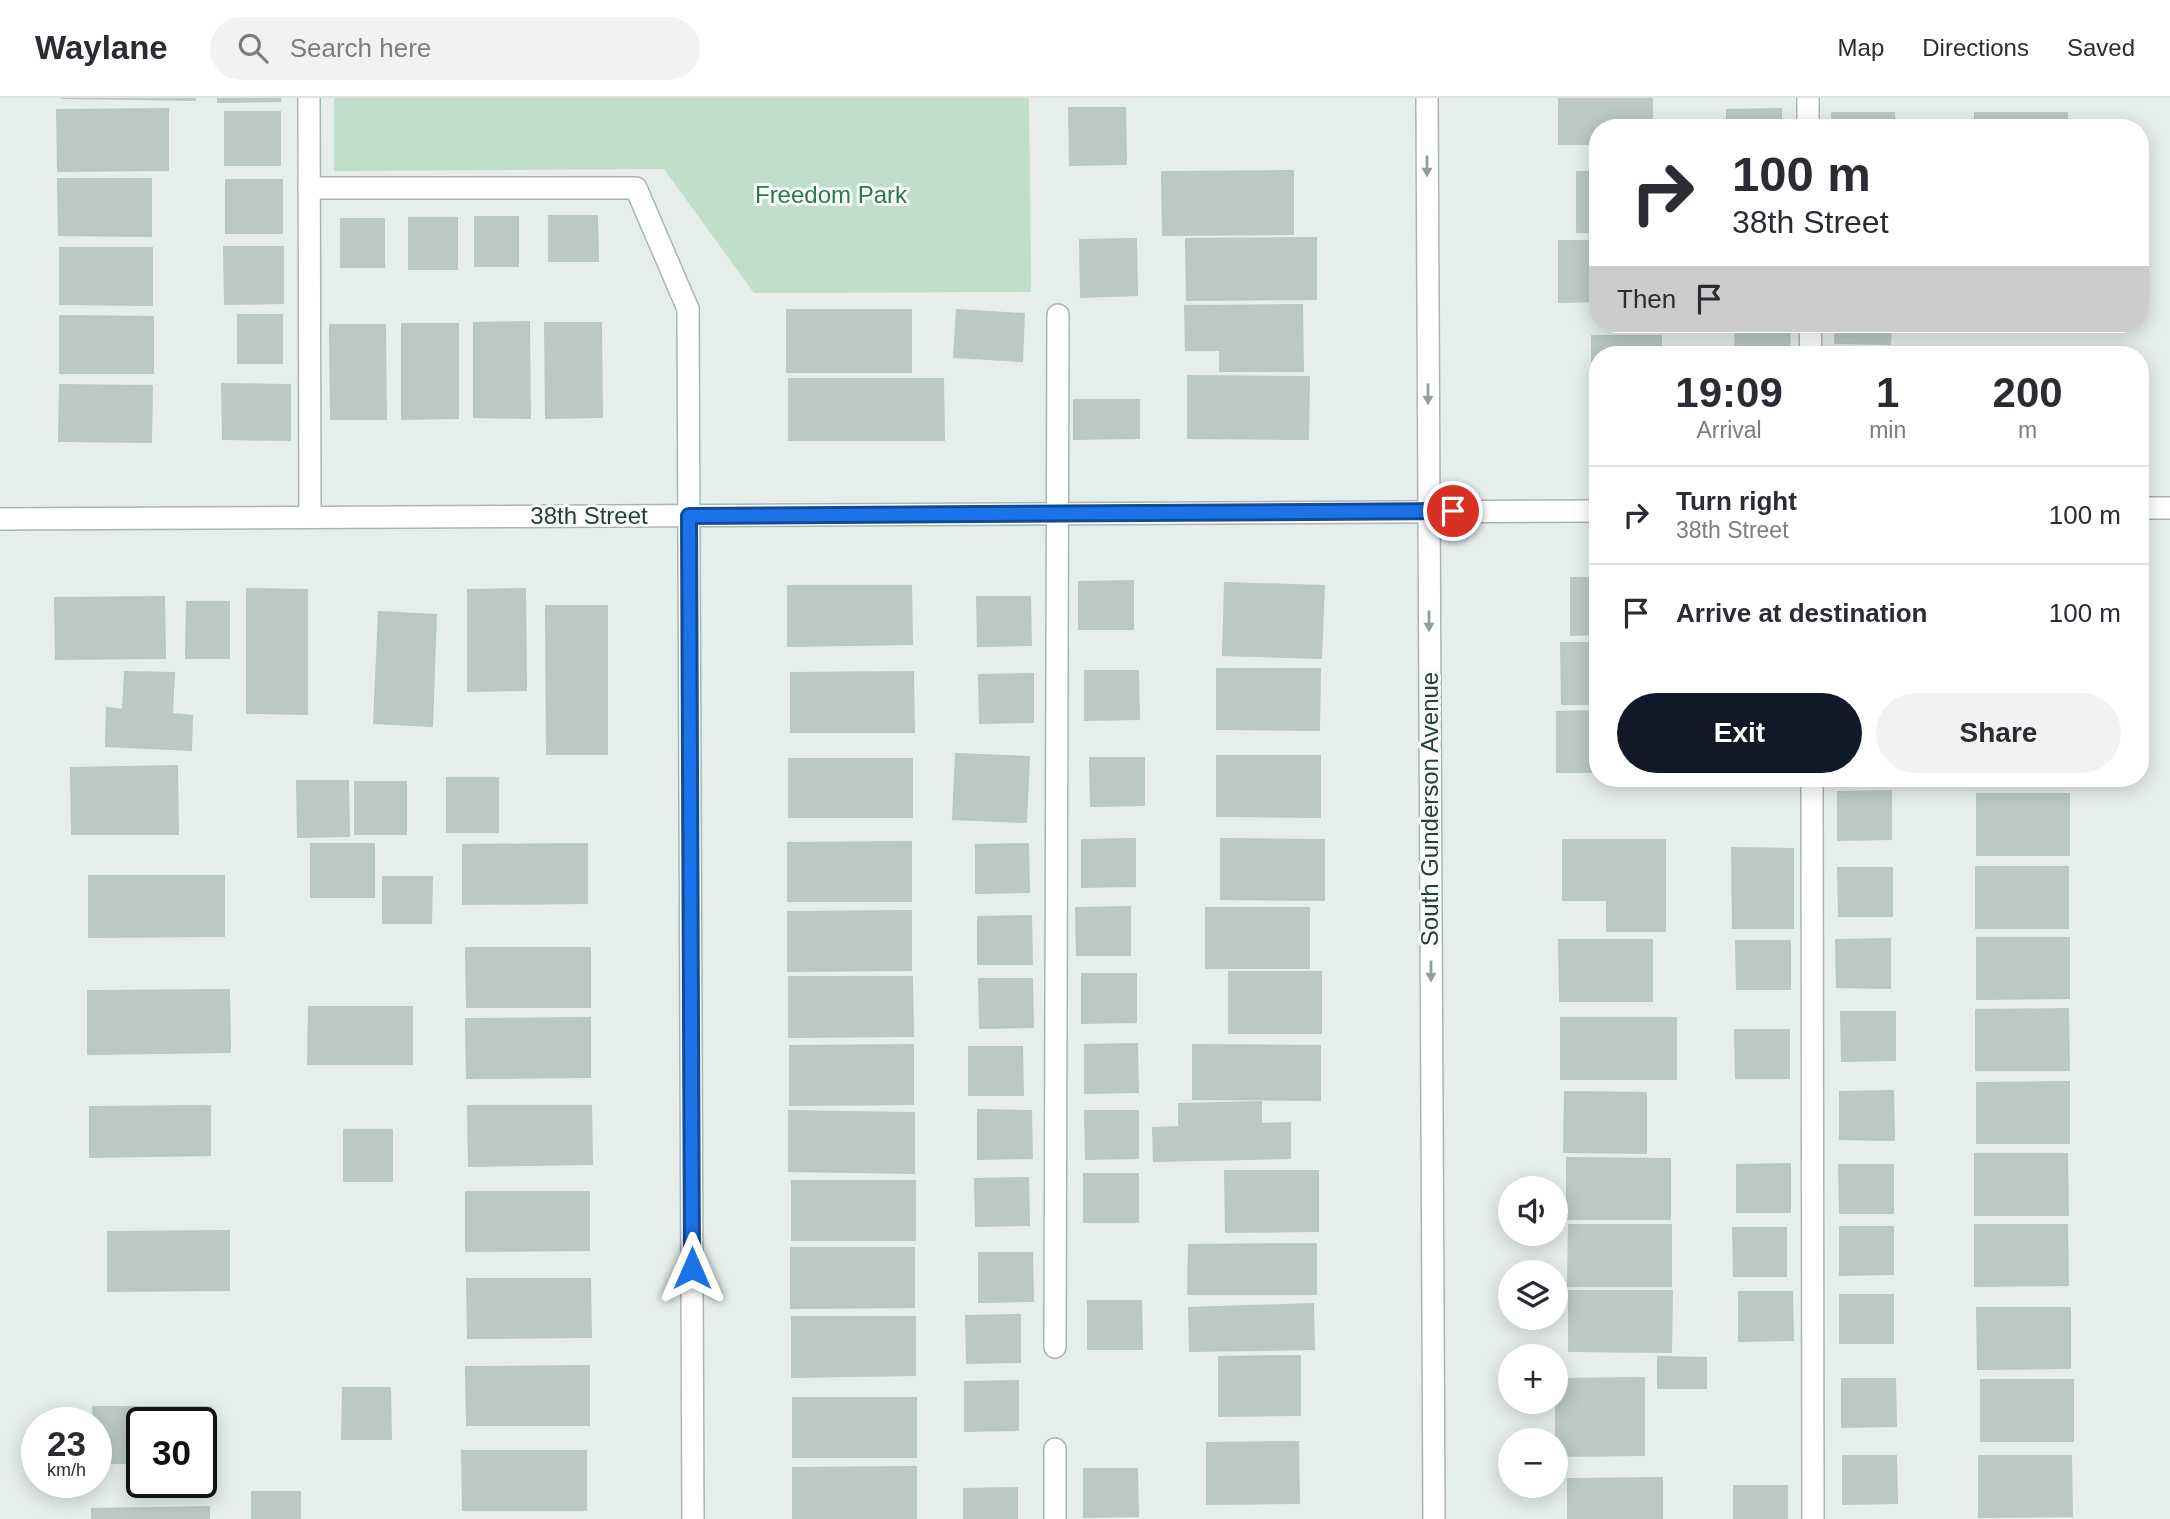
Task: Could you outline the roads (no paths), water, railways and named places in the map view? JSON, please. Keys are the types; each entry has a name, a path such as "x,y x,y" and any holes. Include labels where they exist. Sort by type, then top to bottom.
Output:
{"street":[{"path":"309,98 310,517"},
{"name":"South Gunderson Avenue","path":"1427,98 1434,1519"},
{"path":"1808,98 1808,119"},
{"path":"309,188 636,188 688,309 693,1519"},
{"path":"1055,1348 1055,514 1058,315"},
{"path":"2149,508 2170,508"},
{"name":"38th Street","path":"0,519 1589,511"},
{"path":"1812,787 1813,1519"},
{"path":"1055,1449 1055,1519"}],"park label":[{"name":"Freedom Park","path":"831,195"}]}
